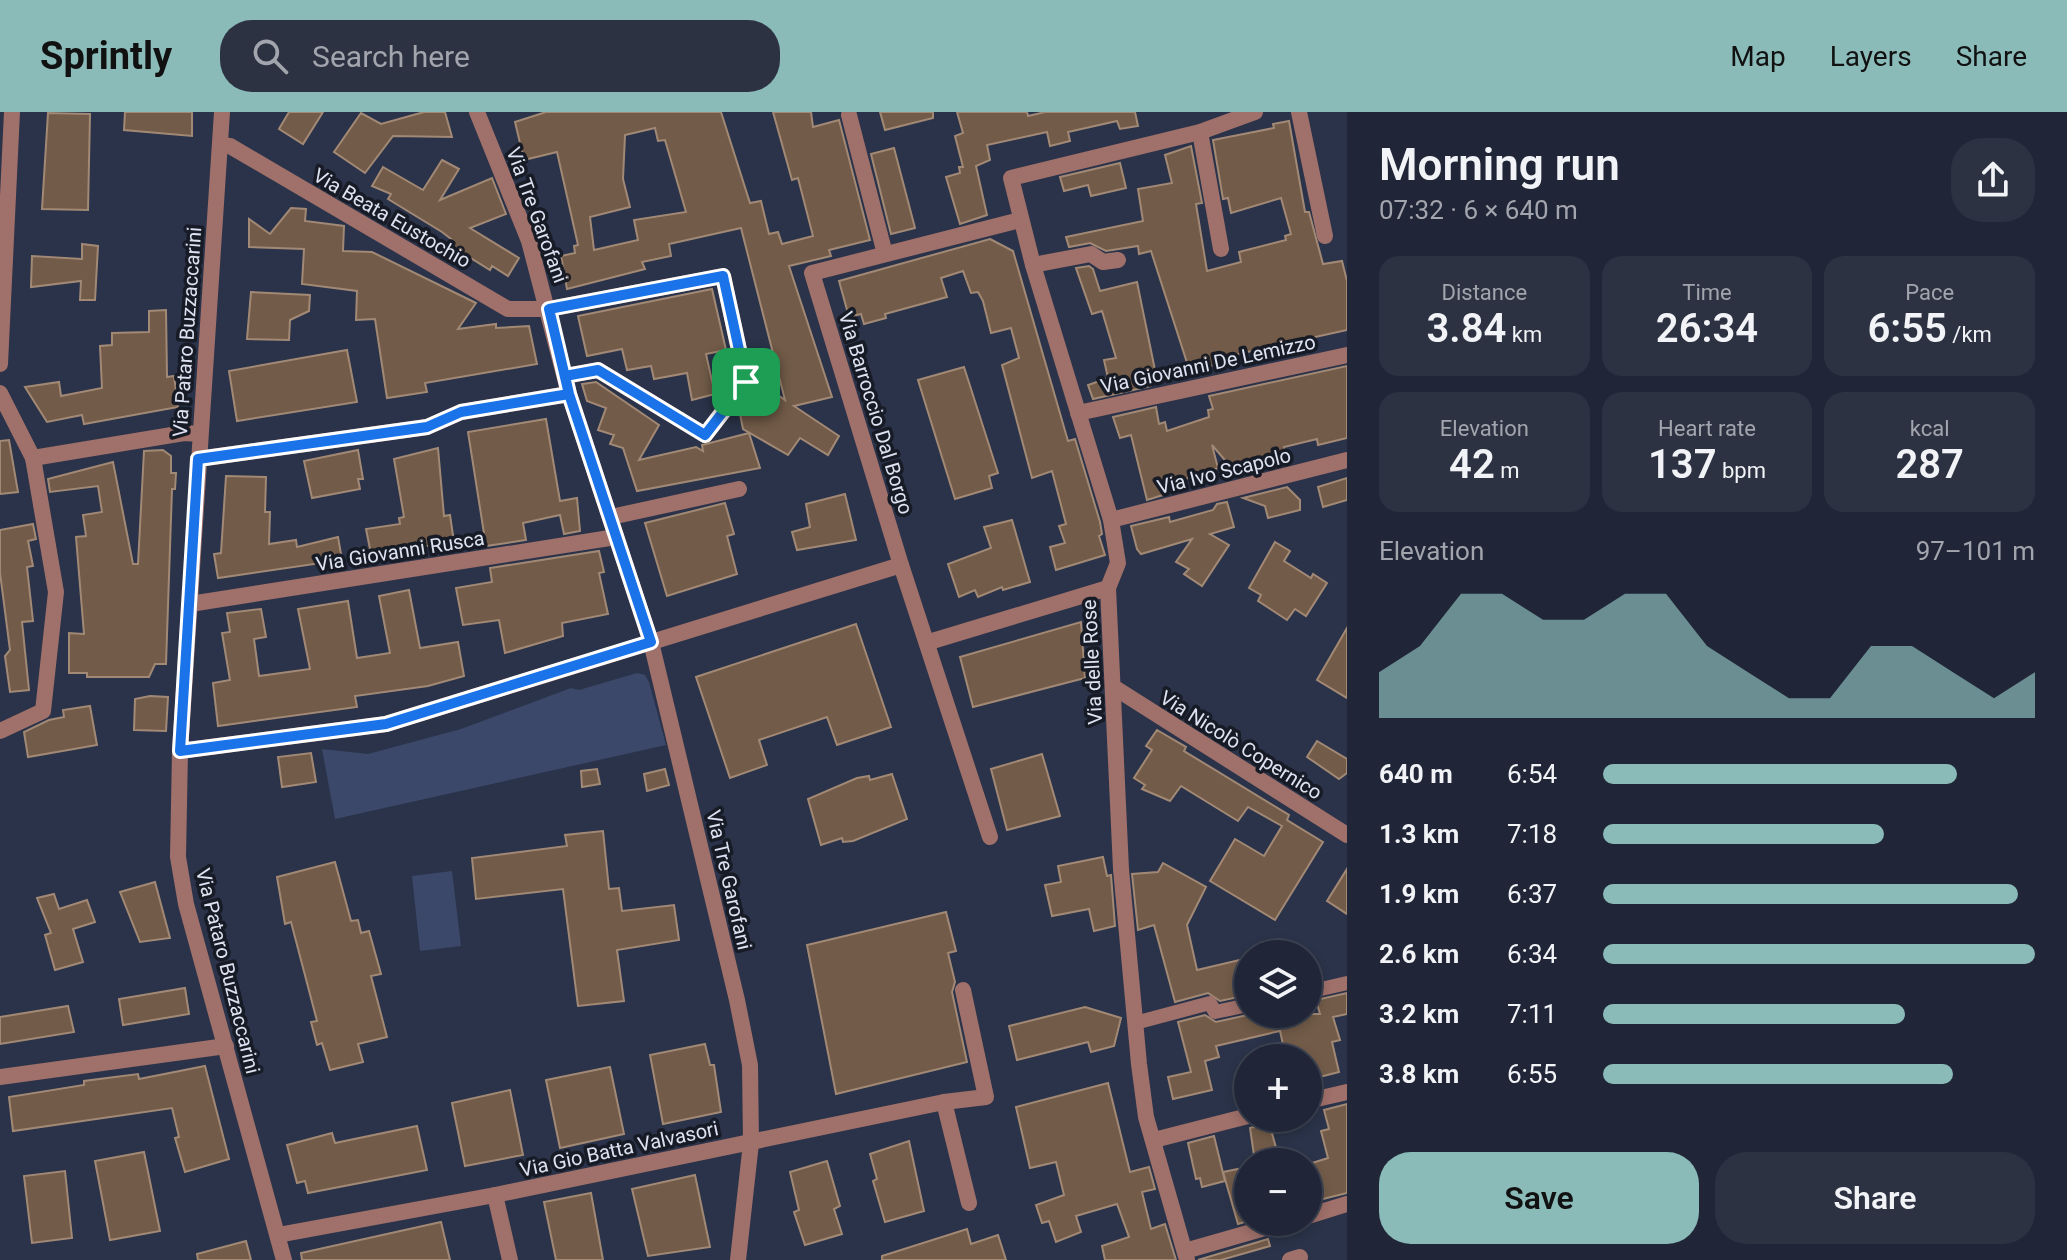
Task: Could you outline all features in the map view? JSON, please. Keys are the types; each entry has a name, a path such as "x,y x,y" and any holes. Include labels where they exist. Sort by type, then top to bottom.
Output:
{"street":[{"path":"0,364 12,112"},
{"name":"Via Pataro Buzzaccarini","path":"222,112 180,751 178,857 186,904 284,1260"},
{"name":"Via delle Rose","path":"1245,1236 1186,1256 1146,1117 1121,869 1108,588 1118,563 1111,520 1033,265 1011,178 1200,132 1255,112"},
{"path":"1299,112 1325,236"},
{"name":"Via Tre Garofani","path":"481,113 529,241 569,394 651,642 737,1000 750,1065 751,1143 738,1260"},
{"path":"849,115 885,254 1020,220"},
{"path":"1200,132 1221,249"},
{"name":"Via Beata Eustochio","path":"220,145 230,146 508,309 549,309 723,276 746,382 705,435 598,370 565,376"},
{"name":"Via Barroccio Dal Borgo","path":"885,254 812,273 901,565 929,642 990,837"},
{"path":"1033,265 1091,254 1103,262 1118,260"},
{"name":"Via Giovanni De Lemizzo","path":"1078,413 1347,355"},
{"path":"0,393 33,458 56,592 43,711 0,731"},
{"path":"198,459 427,427 461,412 569,394"},
{"path":"33,458 184,433 200,434"},
{"name":"Via Ivo Scapolo","path":"1111,520 1347,460"},
{"path":"611,517 739,489"},
{"name":"Via Giovanni Rusca","path":"190,604 616,537"},
{"path":"180,751 386,724 901,565"},
{"path":"929,642 1108,588"},
{"name":"Via Nicolò Copernico","path":"1115,688 1347,835"},
{"path":"1322,989 1347,983"},
{"name":"Via Gio Batta Valvasori","path":"278,1235 495,1195 944,1102 986,1097 963,990"},
{"path":"1135,1023 1210,1003 1215,1012 1234,1008"},
{"path":"0,1077 226,1046"},
{"path":"1322,1098 1347,1092"},
{"path":"944,1102 969,1203"},
{"path":"1154,1140 1234,1120"},
{"path":"495,1195 510,1260"},
{"path":"1322,1212 1347,1204"}],"shaded area":[{"path":"637,673 645,675 649,682 666,745 335,819 322,749 368,754 461,729 571,688 579,690"},
{"path":"452,871 461,946 420,951 412,876"}],"building":[{"path":"125,112 192,112 192,136 124,130"},
{"path":"289,112 323,112 303,144 279,129"},
{"path":"424,112 445,112 452,137 393,136 365,173 334,152 361,113 381,124"},
{"path":"546,112 721,112 750,203 761,201 769,234 778,232 782,244 813,236 798,178 792,180 773,112 811,112 813,127 839,120 870,240 829,250 831,256 789,266 832,397 794,406 839,436 828,455 800,438 788,455 743,429 739,409 744,402 778,395 785,400 741,228 669,244 671,256 642,262 645,269 567,289 561,256 575,253 574,246 578,245 557,152 524,160 515,122","holes":["655,128 658,141 665,140 686,212 634,220 638,240 594,250 590,217 630,207 623,179 625,135"]},
{"path":"880,112 933,112 933,118 885,130"},
{"path":"957,112 1027,112 1028,116 1045,112 1135,112 1138,126 1120,129 1117,121 1068,132 1070,141 1050,146 1047,132 987,145 990,160 976,166 987,215 960,224 946,177 960,173 959,167 963,167 955,136 963,133"},
{"path":"48,113 90,114 88,210 42,209"},
{"path":"1289,121 1305,212 1309,212 1323,264 1342,261 1347,281 1347,330 1234,355 1235,359 1190,372 1151,251 1139,254 1138,246 1106,251 1090,243 1069,247 1066,237 1143,221 1138,189 1172,183 1165,155 1191,146 1202,203 1196,204 1207,271 1241,262 1239,252 1286,240 1285,236 1291,234 1281,198 1231,213 1228,198 1223,199 1213,140 1274,128 1273,124"},
{"path":"894,148 915,228 891,234 871,154"},
{"path":"442,160 459,169 440,200 492,178 506,214 470,228 519,258 508,276 492,266 490,270 448,244 451,239 442,232 388,199 391,194 372,186 383,167 423,190"},
{"path":"1120,163 1126,188 1091,196 1088,185 1064,191 1060,177"},
{"path":"291,208 306,209 305,221 344,226 343,251 372,252 476,303 458,329 496,324 496,328 529,326 537,364 425,383 427,392 387,398 375,319 356,320 357,291 302,284 304,249 249,247 249,219 270,234"},
{"path":"990,239 1013,251 1068,441 1075,439 1100,522 1102,534 1099,536 1105,555 1056,570 1050,547 1065,543 1059,526 1066,524 1052,471 1032,478 1002,365 1019,358 1011,328 991,333 983,301 978,292 971,293 963,271 941,278 947,297 885,314 886,318 864,324 861,314 849,317 839,281"},
{"path":"82,244 98,246 95,300 80,300 81,281 31,287 32,256 82,259"},
{"path":"1089,266 1093,269 1100,291 1137,282 1156,375 1149,376 1151,386 1093,399 1088,385 1108,378 1104,360 1116,358 1102,311 1092,314 1076,268"},
{"path":"712,289 726,350 706,354 715,394 692,400 687,373 654,379 651,366 627,370 622,349 587,356 578,316"},
{"path":"251,292 310,295 309,311 290,320 289,340 247,339"},
{"path":"166,310 167,377 174,376 178,407 84,424 82,415 47,422 25,387 59,382 61,396 102,388 100,346 112,345 112,333 149,332 149,311"},
{"path":"347,350 357,402 237,421 229,371"},
{"path":"1347,366 1347,438 1318,445 1317,439 1284,447 1285,454 1235,467 1234,464 1229,465 1212,445 1218,468 1161,487 1163,495 1147,500 1131,435 1120,438 1113,417 1156,407 1159,424 1165,422 1167,431 1209,417 1208,410 1213,409 1209,396"},
{"path":"964,367 998,473 989,476 992,488 955,499 918,380"},
{"path":"596,382 659,425 639,460 696,447 703,451 702,445 749,433 760,468 637,491 623,448 610,444 614,435 598,430 606,408 587,401 582,384"},
{"path":"546,419 560,501 577,498 580,531 564,534 560,515 523,523 526,540 486,546 468,432"},
{"path":"9,440 18,492 0,494 0,441"},
{"path":"438,448 444,516 450,515 454,542 371,554 366,529 400,524 399,518 404,517 394,459"},
{"path":"163,450 171,456 171,473 176,473 175,489 172,489 166,664 155,664 149,677 87,677 87,673 69,673 69,633 84,634 76,537 86,536 83,515 102,512 98,486 50,492 48,479 113,462 133,564 138,564 144,451"},
{"path":"358,450 363,479 358,479 360,489 312,498 304,461"},
{"path":"226,476 266,477 265,512 270,512 269,544 296,540 297,547 338,537 342,560 218,578 214,554 221,553"},
{"path":"1347,478 1347,500 1323,507 1318,487"},
{"path":"1287,487 1300,500 1300,510 1268,518 1265,506 1243,498"},
{"path":"845,494 856,540 797,550 792,532 810,527 806,504"},
{"path":"1227,502 1234,527 1210,534 1229,545 1202,586 1184,574 1189,569 1176,562 1192,539 1141,554 1137,549 1131,526 1169,517 1170,522 1213,510 1217,504"},
{"path":"725,503 734,534 727,536 737,574 667,596 645,523"},
{"path":"1012,520 1030,582 1003,590 1002,587 978,597 975,590 959,597 948,564 991,548 984,527"},
{"path":"33,524 36,539 28,541 33,566 27,567 33,621 22,622 29,690 10,692 5,656 10,650 0,573 0,530"},
{"path":"1275,542 1290,551 1284,561 1311,578 1313,574 1327,583 1306,616 1295,609 1287,620 1258,601 1261,595 1249,588"},
{"path":"599,551 604,572 599,573 608,614 562,623 563,636 505,653 499,620 463,625 456,588 492,582 490,568"},
{"path":"409,590 420,648 458,642 464,676 428,686 355,696 357,707 218,726 213,683 230,680 222,633 230,632 227,613 261,609 266,637 254,639 259,676 310,669 298,609 348,601 357,658 390,653 379,596"},
{"path":"1081,622 1085,678 973,707 960,657"},
{"path":"856,624 891,727 837,745 827,717 759,740 767,765 730,778 696,677"},
{"path":"1347,628 1347,698 1317,680"},
{"path":"168,697 166,731 134,730 135,699"},
{"path":"90,706 97,745 28,757 24,732 49,720 64,717 63,710"},
{"path":"1157,730 1186,747 1184,751 1289,815 1287,820 1323,842 1275,920 1210,881 1235,839 1264,856 1282,826 1248,807 1238,821 1181,786 1170,801 1142,789 1145,785 1134,778 1152,750 1146,746"},
{"path":"1317,741 1347,759 1347,773 1339,779 1307,757"},
{"path":"311,753 316,782 282,787 278,757"},
{"path":"1042,754 1060,816 1007,830 991,769"},
{"path":"597,769 600,784 582,787 581,771"},
{"path":"665,769 669,785 647,791 644,774"},
{"path":"892,774 907,819 853,841 843,842 842,838 821,845 808,799 857,778 869,776 870,780"},
{"path":"603,831 609,889 619,888 622,911 674,905 679,940 617,950 624,1001 578,1006 563,889 476,899 472,858 567,846 565,835"},
{"path":"1103,857 1107,876 1111,875 1115,926 1094,931 1089,909 1052,916 1045,885 1061,882 1058,866"},
{"path":"335,862 351,921 358,920 361,933 369,931 381,974 371,976 387,1037 358,1044 363,1062 330,1070 322,1043 317,1045 311,1022 317,1021 291,922 285,924 277,877"},
{"path":"1163,863 1206,887 1187,925 1197,970 1234,961 1234,998 1220,1001 1208,993 1175,1002 1154,925 1138,930 1132,874 1158,872"},
{"path":"1347,869 1347,914 1327,901"},
{"path":"155,882 170,938 140,942 120,892"},
{"path":"54,894 59,909 87,900 95,922 73,929 83,962 55,970 45,935 51,933 37,898"},
{"path":"946,912 956,951 948,953 955,982 952,992 967,1062 836,1094 807,945"},
{"path":"185,988 189,1014 123,1025 119,999"},
{"path":"1347,993 1347,1014 1333,1017 1340,1040 1332,1042 1339,1072 1322,1076 1322,1044 1283,1044 1280,1031 1216,1046 1219,1057 1205,1061 1212,1090 1173,1099 1168,1077 1191,1072 1178,1022 1205,1015 1216,1022 1234,1018 1234,1028 1322,1028 1322,999"},
{"path":"68,1006 74,1032 0,1044 0,1017"},
{"path":"1085,1007 1121,1018 1114,1046 1091,1052 1088,1042 1017,1060 1009,1026"},
{"path":"705,1044 710,1065 714,1065 721,1112 663,1124 650,1055"},
{"path":"205,1066 229,1159 185,1172 175,1138 179,1137 172,1108 13,1131 9,1097 84,1085 84,1081 138,1074 139,1079"},
{"path":"610,1067 624,1134 560,1148 546,1080"},
{"path":"1108,1083 1130,1172 1149,1167 1155,1189 1142,1192 1151,1229 1165,1224 1176,1260 1105,1260 1102,1246 1129,1237 1117,1204 1076,1216 1081,1232 1056,1242 1049,1221 1042,1223 1036,1205 1064,1195 1056,1162 1030,1168 1016,1107"},
{"path":"510,1090 523,1155 465,1166 452,1103"},
{"path":"1347,1104 1347,1193 1322,1199 1322,1160 1328,1158 1321,1132 1329,1129 1324,1110"},
{"path":"417,1126 427,1170 308,1193 305,1181 297,1183 287,1145 332,1133 335,1143"},
{"path":"1251,1132 1272,1132 1276,1148 1253,1148"},
{"path":"1214,1136 1225,1181 1202,1187 1200,1178 1196,1179 1188,1143"},
{"path":"909,1141 924,1211 885,1222 873,1181 877,1179 870,1154"},
{"path":"144,1152 160,1231 110,1240 95,1161"},
{"path":"827,1161 840,1206 834,1209 842,1234 805,1245 794,1212 799,1210 790,1172"},
{"path":"1234,1170 1234,1210 1223,1172"},
{"path":"65,1171 72,1238 32,1243 24,1176"},
{"path":"695,1175 710,1247 648,1256 632,1189"},
{"path":"591,1193 603,1260 556,1260 544,1202"},
{"path":"441,1222 450,1260 302,1260 301,1253"},
{"path":"967,1229 971,1244 998,1235 1006,1260 882,1260 882,1256"},
{"path":"1268,1239 1270,1246 1221,1260 1198,1260"},
{"path":"246,1241 251,1260 198,1260 197,1254"}],"route":[{"path":"746,382 705,435 598,370 565,376 569,394 461,412 427,427 211,460 198,459 180,751 386,724 651,642 569,394 549,309 723,276 746,382"}]}
